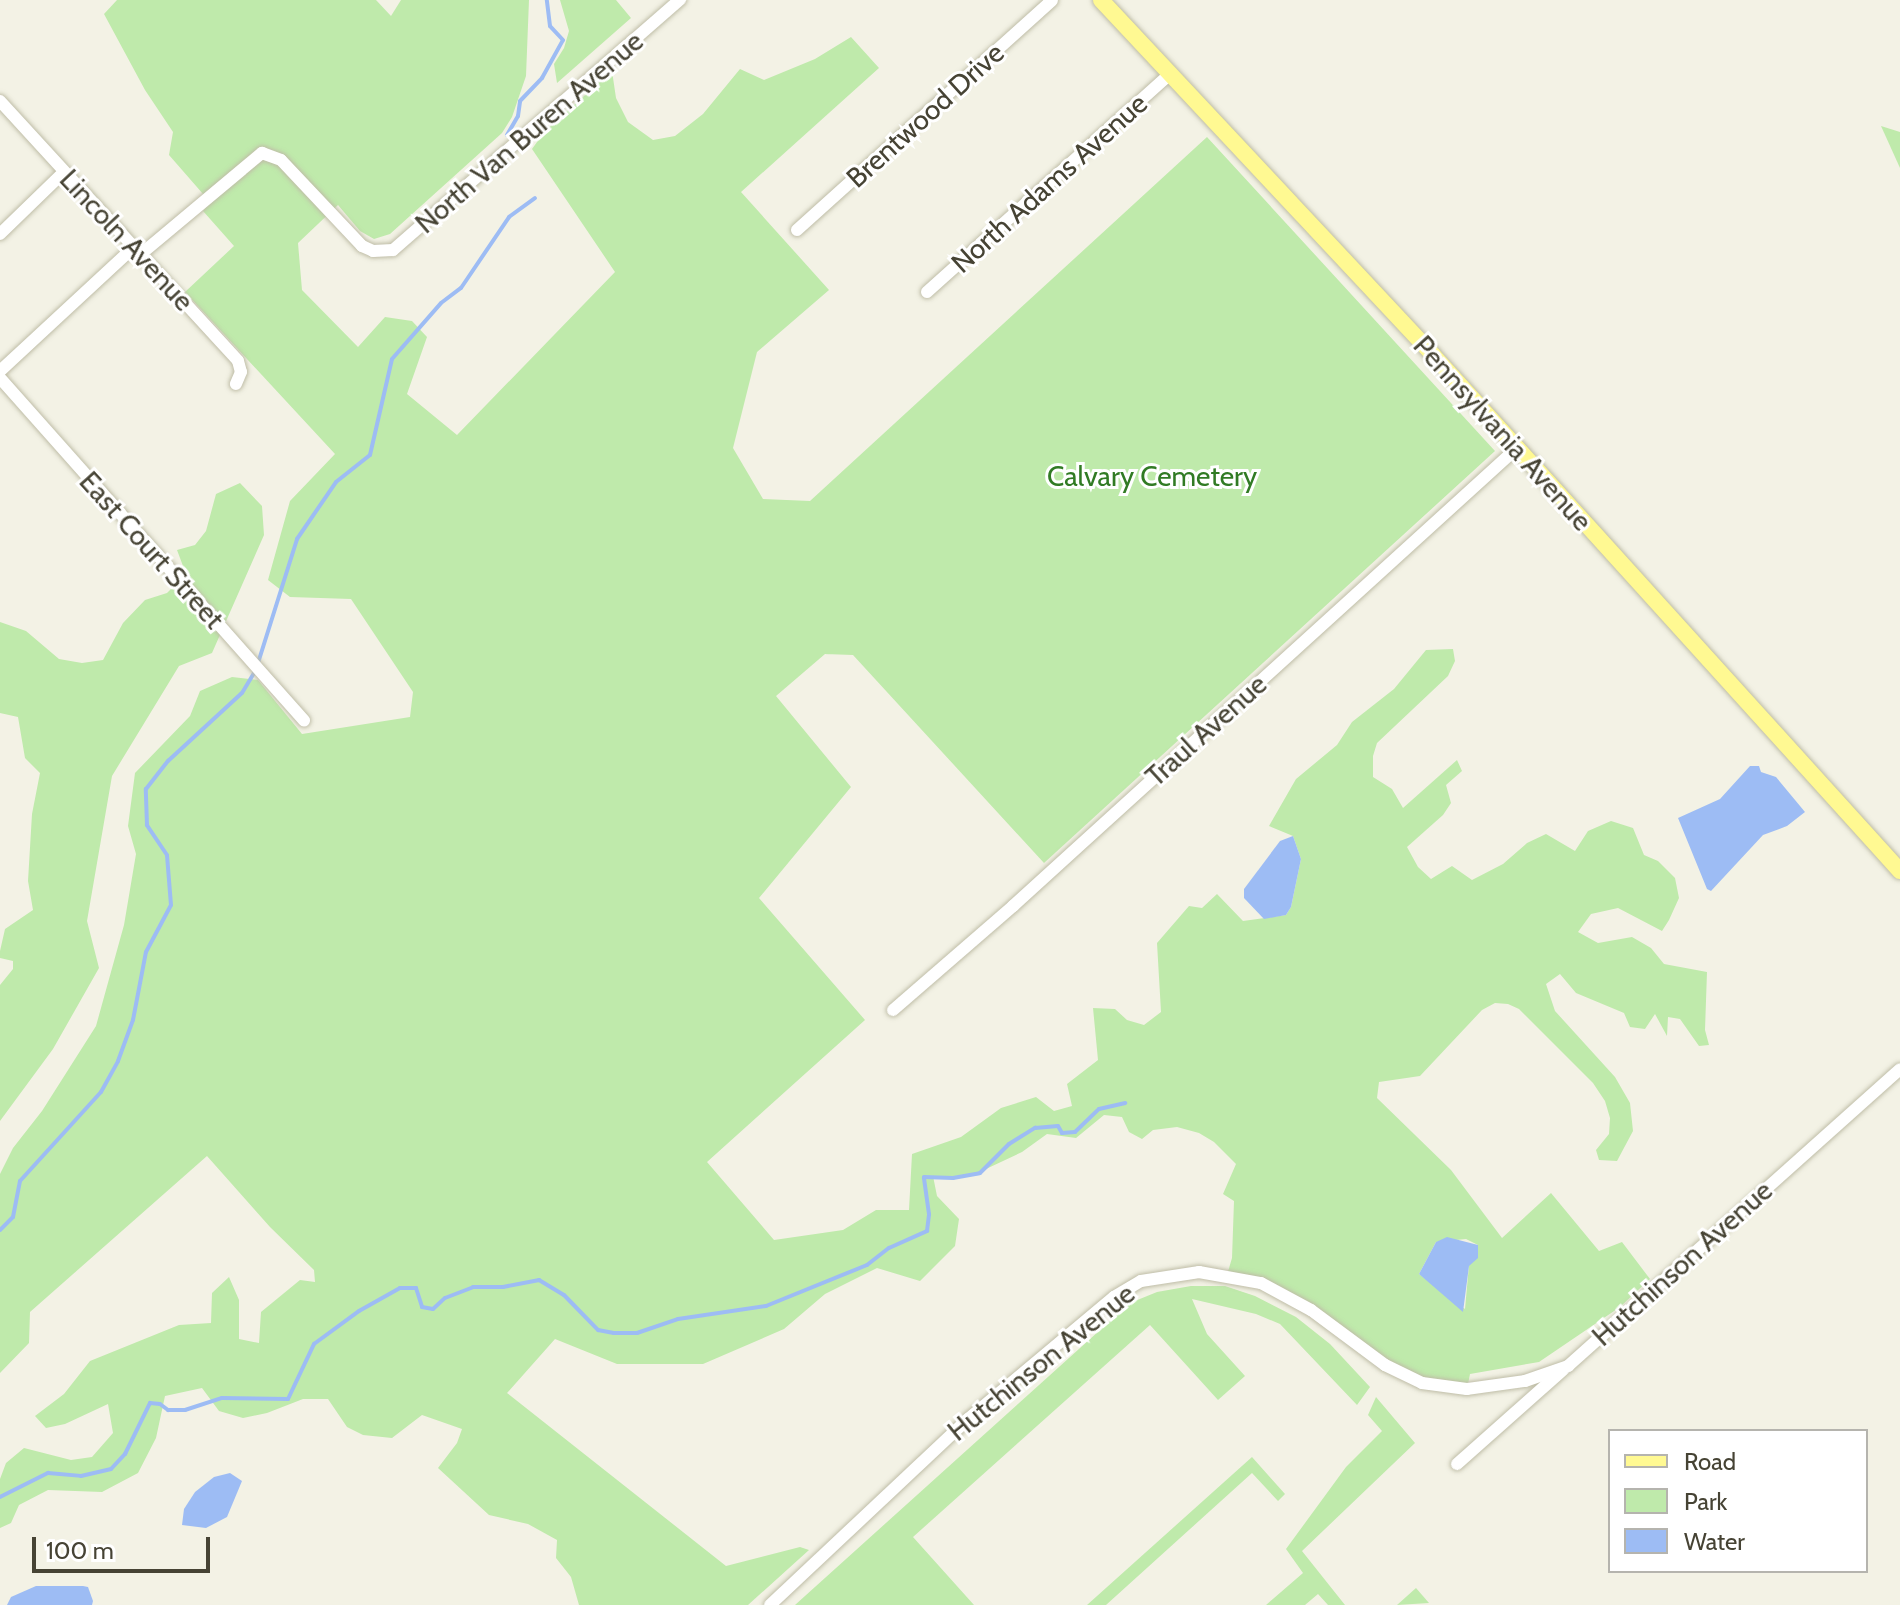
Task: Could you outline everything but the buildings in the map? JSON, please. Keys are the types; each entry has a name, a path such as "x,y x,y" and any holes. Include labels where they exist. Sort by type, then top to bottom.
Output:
{"main road":[{"name":"Pennsylvania Avenue","path":"1101,0 1517,448 1900,871"}],"street":[{"name":"North Van Buren Avenue","path":"137,251 253,158 272,154 353,238 373,251 393,250 680,0"},
{"name":"Brentwood Drive","path":"797,230 1052,0"},
{"name":"North Adams Avenue","path":"927,292 1170,74"},
{"name":"Lincoln Avenue","path":"0,101 238,361 241,372 236,384"},
{"path":"0,234 64,172"},
{"path":"0,371 137,251"},
{"name":"East Court Street","path":"0,378 304,721"},
{"name":"Traul Avenue","path":"893,1010 1023,897 1517,448"},
{"name":"Hutchinson Avenue","path":"770,1605 968,1419 1114,1297 1141,1281 1199,1272 1261,1283 1311,1310 1385,1365 1444,1388 1525,1381 1568,1366 1900,1069"},
{"path":"1457,1464 1568,1366"}],"green space":[{"name":"Calvary Cemetery","path":"117,0 376,0 391,16 401,0 529,0 526,76 512,117 502,133 390,234 374,239 360,231 338,205 298,243 302,290 358,347 385,317 412,321 427,337 407,394 457,435 615,272 532,149 545,131 612,71 616,98 628,122 653,140 675,136 703,114 740,69 764,80 815,59 851,37 879,68 741,192 829,290 757,352 733,448 763,499 810,501 1207,137 1495,451 1044,863 853,655 825,654 776,696 851,787 759,898 865,1020 707,1162 774,1240 843,1230 876,1210 909,1210 912,1154 961,1137 1001,1108 1036,1097 1054,1111 1072,1106 1067,1084 1098,1060 1093,1008 1115,1009 1127,1020 1144,1025 1161,1012 1157,943 1189,906 1202,908 1217,894 1243,921 1286,915 1291,907 1301,859 1293,836 1269,826 1296,779 1337,745 1352,722 1394,689 1426,650 1453,649 1455,661 1448,676 1377,743 1373,756 1373,777 1392,789 1403,808 1457,760 1462,771 1446,785 1451,803 1443,815 1407,847 1418,867 1431,879 1452,866 1472,880 1503,864 1527,843 1546,834 1575,851 1588,831 1611,821 1633,828 1644,855 1658,861 1675,878 1679,898 1669,920 1662,931 1618,908 1591,914 1578,932 1598,943 1632,937 1651,948 1664,964 1707,972 1705,1030 1709,1045 1699,1046 1680,1019 1668,1017 1667,1036 1655,1014 1645,1029 1630,1027 1624,1013 1576,993 1560,974 1546,984 1555,1011 1615,1077 1630,1103 1633,1131 1617,1161 1599,1160 1596,1150 1609,1134 1610,1118 1605,1101 1593,1083 1519,1009 1508,1004 1495,1003 1482,1010 1420,1076 1379,1082 1377,1098 1451,1170 1502,1238 1551,1193 1599,1251 1622,1242 1650,1279 1620,1307 1539,1362 1470,1374 1467,1389 1422,1383 1311,1310 1227,1275 1232,1258 1234,1201 1223,1194 1236,1164 1214,1142 1199,1133 1177,1127 1153,1130 1142,1139 1129,1132 1122,1117 1104,1115 1076,1138 1047,1134 1022,1152 971,1176 933,1176 937,1196 959,1219 955,1246 920,1281 877,1268 825,1294 784,1329 703,1364 617,1364 555,1339 507,1393 726,1566 800,1547 809,1550 748,1605 579,1605 571,1577 556,1558 557,1540 528,1524 489,1515 438,1468 457,1443 462,1429 422,1415 392,1438 363,1435 347,1427 328,1399 303,1399 267,1413 243,1418 219,1411 202,1388 165,1396 156,1438 138,1473 102,1492 48,1490 19,1505 11,1523 0,1528 0,1479 6,1463 24,1448 71,1460 92,1457 113,1433 108,1404 65,1424 46,1428 35,1416 64,1394 90,1361 179,1325 211,1323 212,1293 229,1277 239,1300 239,1339 259,1343 261,1312 300,1280 315,1282 314,1270 270,1227 207,1156 30,1312 29,1343 0,1373 0,1174 13,1148 42,1111 96,1026 124,925 136,854 128,826 135,773 190,716 200,691 232,677 258,680 302,734 410,717 413,692 351,599 290,597 268,580 290,501 335,454 185,292 234,246 203,211 210,202 169,155 173,132 145,90 104,14","holes":["1466,1239 1478,1245 1469,1265 1465,1309 1419,1274 1436,1242"]},
{"path":"560,0 616,0 631,18 557,83 554,64 564,48 569,31"},
{"path":"1881,126 1900,132 1900,168"},
{"path":"240,483 262,506 264,535 212,653 179,666 112,776 87,921 99,968 53,1049 0,1121 0,985 13,969 13,961 0,958 0,951 5,929 33,910 28,881 32,814 40,773 25,758 18,717 0,713 0,622 26,631 59,659 82,663 103,660 123,623 145,600 167,593 186,574 177,550 195,545 206,531 216,494"},
{"path":"1191,1286 1225,1286 1255,1296 1296,1317 1330,1344 1370,1387 1357,1405 1280,1324 1256,1314 1192,1299 1207,1334 1245,1376 1218,1400 1150,1325 913,1537 974,1605 795,1605 1130,1303 1157,1292"},
{"path":"1376,1397 1415,1443 1302,1551 1345,1605 1328,1605 1318,1594 1305,1605 1266,1605 1303,1573 1286,1549 1346,1467 1382,1431 1368,1415"},
{"path":"1252,1457 1285,1494 1278,1501 1252,1473 1106,1605 1087,1605"},
{"path":"1416,1588 1429,1603 1397,1605"}],"water":[{"path":"1750,766 1759,766 1761,772 1776,777 1805,812 1787,826 1763,835 1711,891 1707,889 1678,818 1720,799"},
{"path":"1293,836 1301,859 1291,907 1286,915 1264,919 1244,898 1244,889 1280,841"},
{"path":"1447,1237 1478,1245 1478,1258 1469,1266 1463,1312 1419,1274 1436,1242"},
{"path":"230,1473 242,1481 227,1517 206,1528 182,1525 184,1509 195,1492 214,1477"},
{"path":"36,1586 88,1587 92,1605 7,1605 11,1597"}],"waterway":[{"path":"507,135 518,116 520,101 542,78 563,40 550,26 547,0"},
{"path":"258,663 297,539 336,482 370,455 392,359 441,303 461,288 509,217 535,198"},
{"path":"0,1230 13,1217 20,1181 101,1092 118,1061 133,1020 146,952 171,905 167,855 147,825 146,789 168,761 242,693 255,671"},
{"path":"0,1497 48,1473 81,1476 111,1469 125,1454 150,1403 160,1404 168,1410 185,1410 222,1398 288,1399 314,1344 359,1311 400,1288 416,1288 422,1307 433,1309 445,1298 473,1287 503,1287 539,1280 564,1295 598,1330 614,1333 637,1333 678,1319 766,1306 867,1265 889,1248 927,1231 929,1214 924,1177 953,1178 980,1173 1009,1144 1035,1128 1058,1126 1062,1133 1075,1132 1099,1109 1125,1103"}]}
